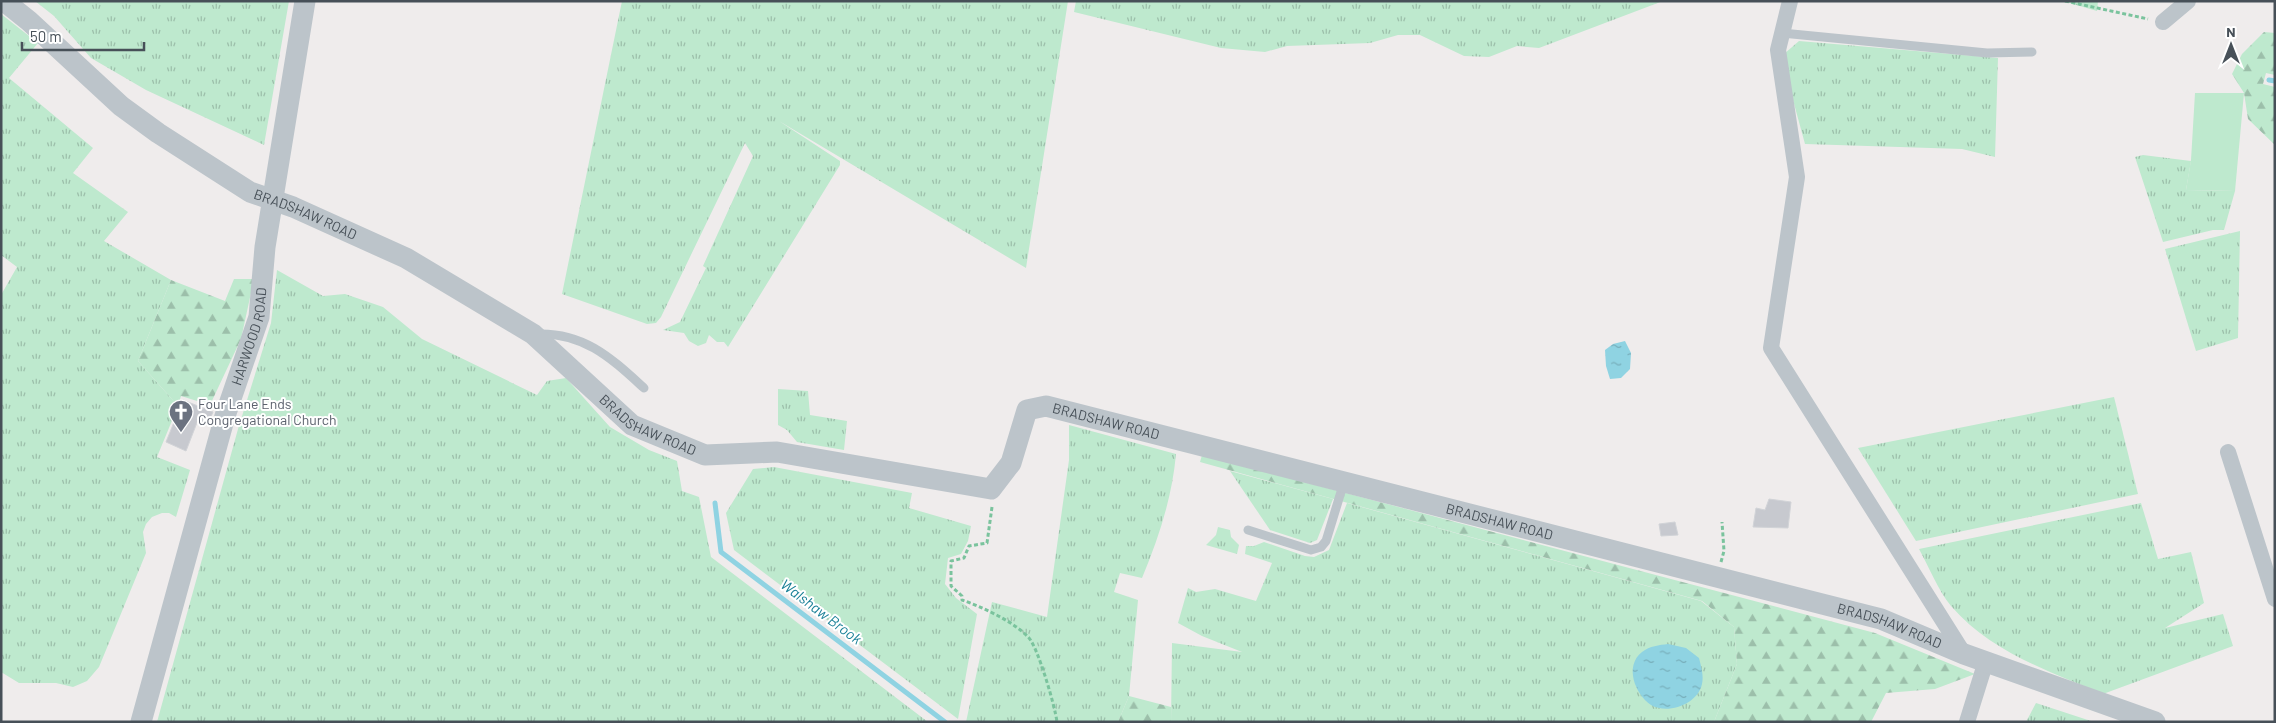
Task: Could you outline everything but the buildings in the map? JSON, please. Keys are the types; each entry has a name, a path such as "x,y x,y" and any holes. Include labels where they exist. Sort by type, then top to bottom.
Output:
{"street":[{"name":"BRADSHAW ROAD","path":"4,1 29,21 121,106 158,133 250,192 293,207 406,258 534,334 632,424 705,455 777,452 991,489 1011,463 1027,410 1046,406 1881,619 1964,654 2155,722"},
{"name":"HARWOOD ROAD","path":"141,722 225,416 259,316 265,247 305,1"},
{"path":"1790,1 1778,50 1797,177 1771,348 1964,654"},
{"path":"2163,22 2188,1"},
{"path":"2228,452 2275,599"},
{"path":"1967,722 1986,661"}],"lane":[{"path":"1782,33 1987,52 2032,52"},
{"path":"534,334 553,333 594,347 609,356 644,388"},
{"path":"1248,530 1311,550 1321,548 1326,542 1344,482"}],"path":[{"path":"2065,1 2163,22"},
{"path":"992,504 987,543 969,546 964,558 951,561 951,586 962,596 962,600 984,608 1019,628 1031,639 1054,704 1057,722"},
{"path":"1717,577 1724,551 1722,522"}],"green space":[{"path":"35,1 289,1 264,145 146,90 91,58 54,16"},
{"path":"622,1 1068,1 1026,268 779,121 840,161 840,165 728,347 724,342 717,342 709,335 706,343 698,346 689,341 684,333 663,330 680,322 706,268 703,266 753,156 745,143 661,317 656,323 647,324 562,294"},
{"path":"1076,1 1663,1 1539,48 1517,46 1489,57 1464,56 1420,35 1398,35 1370,43 1287,46 1265,52 1221,48 1074,12"},
{"path":"2062,1 2098,1 2097,11 2066,2"},
{"path":"1,14 38,43 9,78 93,148 73,173 128,212 104,241 171,280 138,361 178,406 157,457 190,470 176,517 169,513 162,513 152,517 146,524 143,532 146,553 99,667 87,681 73,687 56,683 19,683 1,672 1,295 17,267 1,255"},
{"path":"2264,32 2275,33 2275,75 2266,73 2263,84 2275,87 2275,145 2248,119 2244,93 2232,74 2242,54"},
{"path":"1799,41 1998,58 1995,157 1962,149 1805,144 1787,78 1784,54"},
{"path":"2195,93 2244,93 2235,191 2186,190 2191,160"},
{"path":"2143,155 2191,161 2186,190 2235,191 2224,230 2213,230 2163,242 2135,157"},
{"path":"2240,231 2238,338 2196,351 2165,249"},
{"path":"277,270 323,296 345,294 383,307 422,339 537,395 547,381 566,378 610,427 649,450 677,461 682,491 699,497 711,557 928,722 157,722 238,429 271,323"},
{"path":"234,279 254,279 241,339 210,405 181,396 178,406 138,361 171,280 225,301"},
{"path":"778,389 808,391 810,415 847,421 844,450 797,442 787,430 778,425"},
{"path":"2114,397 2138,494 1916,541 1858,448"},
{"path":"1069,425 1176,454 1164,517 1142,578 1120,573 1114,592 1138,600 1129,696 1118,722 966,722 992,602 1047,617 1069,460"},
{"path":"1202,455 1875,633 1975,674 1935,689 1886,693 1871,722 1714,722 1737,664 1734,627 1702,601 1200,462"},
{"path":"774,467 912,493 909,508 971,526 968,541 961,554 948,558 945,584 956,598 977,614 958,719 734,550 726,513 753,469"},
{"path":"1230,471 1333,499 1317,540 1310,543 1270,530"},
{"path":"1347,503 1701,601 1734,627 1737,664 1714,722 1171,722 1172,643 1242,652 1202,636 1178,623 1188,588 1196,592 1215,589 1256,601 1272,563 1245,554 1246,546 1254,546 1264,542 1305,556 1314,557 1329,550"},
{"path":"2141,503 2158,559 2191,552 2204,603 2165,628 2223,614 2233,646 2103,694 2021,659 1984,636 1967,622 1946,600 1919,549"},
{"path":"1218,527 1230,530 1231,537 1239,545 1237,554 1206,545 1216,535"},
{"path":"1129,696 1171,707 1171,722 1118,722"},
{"path":"2036,703 2094,722 2026,722"}],"water":[{"path":"1625,341 1631,353 1630,369 1621,378 1610,379 1606,366 1605,350 1613,344"},
{"path":"1668,644 1686,648 1699,658 1703,678 1695,697 1681,706 1666,709 1651,705 1645,700 1636,687 1633,672 1637,658 1642,652 1651,647"}],"waterway":[{"path":"2269,80 2275,81"},
{"name":"Walshaw Brook","path":"715,503 721,552 945,722"}],"place":[{"name":"Four Lane Ends Congregational Church","path":"181,433"}]}
